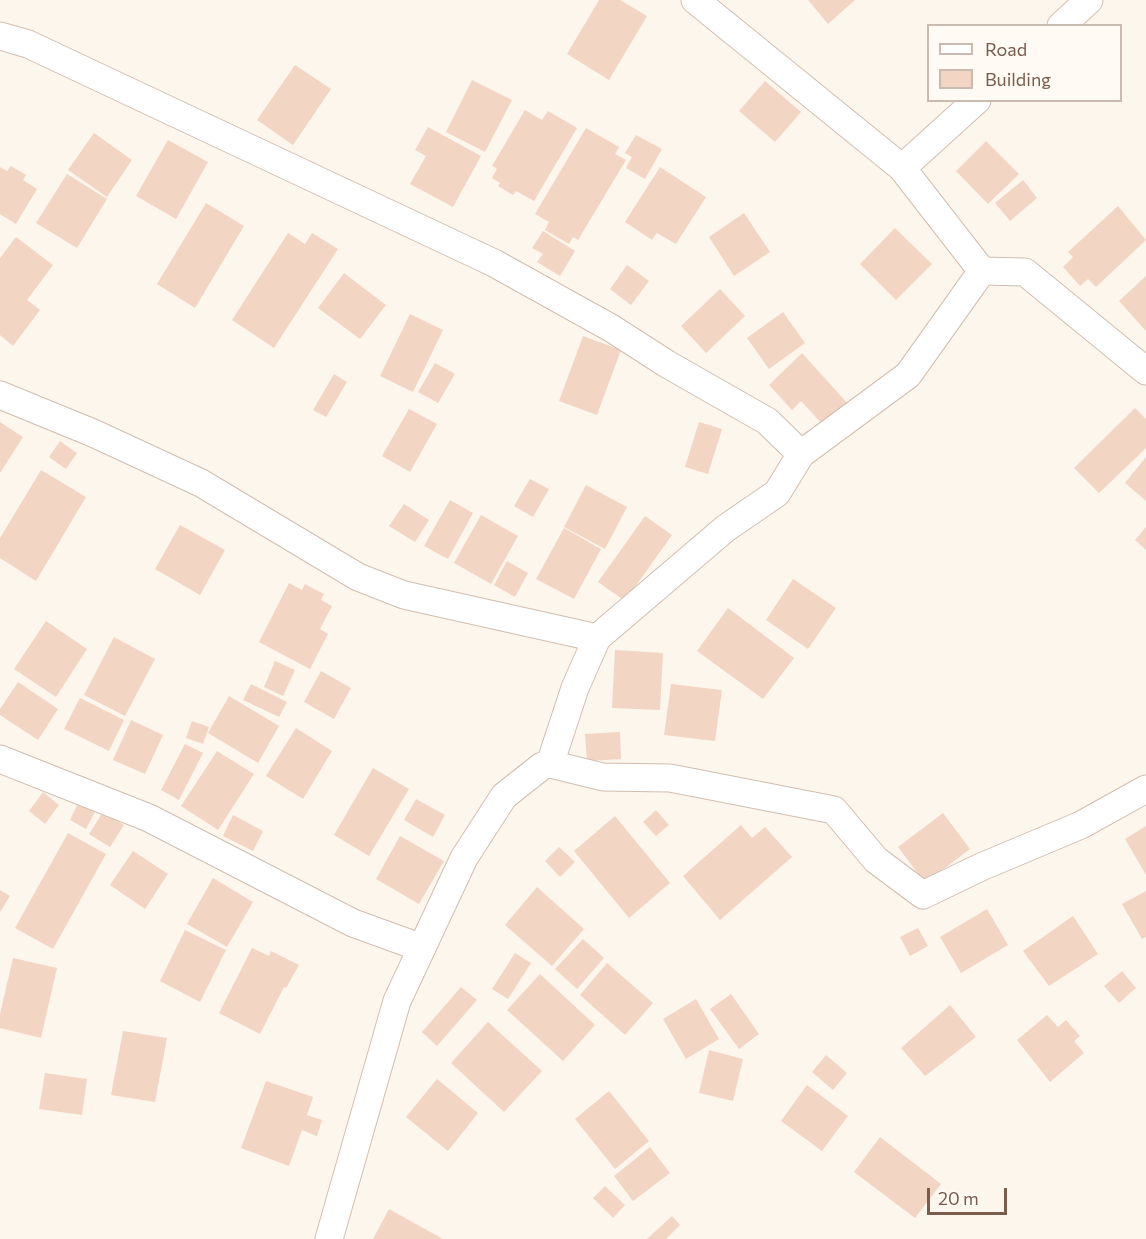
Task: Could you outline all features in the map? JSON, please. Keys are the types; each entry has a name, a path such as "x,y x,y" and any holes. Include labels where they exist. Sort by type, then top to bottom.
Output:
{"street":[{"path":"695,0 902,168 982,271"},
{"path":"1063,24 1089,0"},
{"path":"0,36 28,44 494,263 611,328 667,364 766,421 801,454"},
{"path":"902,168 975,102"},
{"path":"550,764 575,688 597,638 726,528 777,493 801,454 908,375 982,271"},
{"path":"982,271 1026,272 1146,371"},
{"path":"0,395 93,433 201,483 358,577 404,595 597,638"},
{"path":"0,759 149,818 353,923 422,948"},
{"path":"329,1239 397,1001 464,858 504,796 542,766 550,764 603,777 670,778 834,810 876,860 923,896 981,867 1082,825 1146,789"}],"building":[{"path":"599,0 620,0 647,16 609,80 567,54"},
{"path":"808,0 855,0 828,24"},
{"path":"295,65 331,89 293,145 257,120"},
{"path":"472,80 512,100 485,152 446,132"},
{"path":"765,81 801,112 775,142 739,111"},
{"path":"525,110 542,120 548,111 577,128 534,201 516,191 513,195 498,186 500,183 492,178 497,169 492,166"},
{"path":"428,127 481,156 453,207 410,184 426,156 415,150"},
{"path":"586,128 619,147 615,154 626,160 578,240 573,237 569,244 545,230 549,222 535,214"},
{"path":"94,133 132,160 107,197 68,170"},
{"path":"636,135 662,149 645,179 626,168 632,157 625,153"},
{"path":"168,140 208,162 176,219 136,196"},
{"path":"986,141 1019,174 988,204 956,171"},
{"path":"11,166 26,175 23,180 37,189 16,224 0,214 0,167 7,171"},
{"path":"660,167 706,197 676,244 657,233 652,240 625,222"},
{"path":"67,174 107,199 77,248 36,223"},
{"path":"1023,180 1037,198 1010,221 995,203"},
{"path":"206,203 244,226 195,308 157,284"},
{"path":"1118,206 1146,240 1096,287 1088,279 1080,286 1063,267 1073,257 1068,252"},
{"path":"744,213 770,252 734,276 709,237"},
{"path":"895,228 932,264 896,300 860,264"},
{"path":"543,231 575,251 560,276 537,262 543,254 532,248"},
{"path":"288,233 305,244 312,233 338,249 274,348 232,320"},
{"path":"16,237 53,265 27,300 40,310 13,346 0,335 0,258"},
{"path":"627,265 649,281 631,305 610,289"},
{"path":"344,273 386,305 360,339 318,308"},
{"path":"1146,276 1146,331 1119,301"},
{"path":"720,289 745,316 706,353 681,326"},
{"path":"783,312 805,343 769,369 747,338"},
{"path":"410,314 443,330 413,392 380,376"},
{"path":"583,336 621,350 597,415 559,401"},
{"path":"802,353 849,405 825,427 801,401 792,410 769,385"},
{"path":"435,363 455,374 438,403 418,392"},
{"path":"334,374 347,382 326,417 313,410"},
{"path":"1135,408 1146,419 1146,448 1099,493 1074,468"},
{"path":"409,409 437,424 410,472 382,456"},
{"path":"0,422 23,437 0,473"},
{"path":"699,422 722,429 708,474 685,467"},
{"path":"60,441 77,453 66,469 49,457"},
{"path":"1146,457 1146,501 1125,483"},
{"path":"41,470 86,497 36,581 0,558 0,538"},
{"path":"530,479 549,489 533,517 514,506"},
{"path":"586,485 627,507 605,549 564,527"},
{"path":"450,500 473,513 448,559 424,546"},
{"path":"404,504 429,520 415,542 389,526"},
{"path":"481,515 518,536 491,584 454,563"},
{"path":"645,516 672,535 625,601 598,582"},
{"path":"180,525 225,550 200,595 155,569"},
{"path":"1146,527 1146,550 1135,540"},
{"path":"564,528 601,549 574,599 536,579"},
{"path":"507,561 528,573 515,597 494,585"},
{"path":"793,579 836,608 808,649 766,620"},
{"path":"289,583 302,590 305,584 324,594 321,600 332,606 320,629 328,634 310,669 259,642"},
{"path":"728,608 794,658 763,699 697,651"},
{"path":"46,621 87,649 56,697 14,669"},
{"path":"114,637 155,659 125,716 84,695"},
{"path":"615,650 663,653 660,710 612,708"},
{"path":"275,661 295,670 283,696 264,687"},
{"path":"321,671 351,688 334,719 304,702"},
{"path":"18,682 58,709 38,740 0,715 0,709"},
{"path":"251,684 287,702 279,717 243,700"},
{"path":"671,684 722,690 715,741 664,735"},
{"path":"229,696 279,726 258,763 208,733"},
{"path":"80,698 124,720 109,751 64,729"},
{"path":"131,720 163,735 145,774 113,760"},
{"path":"192,721 209,727 203,744 186,738"},
{"path":"296,728 332,751 303,799 266,776"},
{"path":"620,732 621,759 587,761 585,734"},
{"path":"185,744 203,753 179,800 161,790"},
{"path":"217,751 254,774 218,830 181,806"},
{"path":"373,768 409,789 369,856 334,835"},
{"path":"43,792 59,805 45,824 29,811"},
{"path":"80,799 97,808 86,829 70,820"},
{"path":"416,799 445,815 433,837 404,820"},
{"path":"656,810 669,825 656,836 643,822"},
{"path":"103,812 124,825 110,847 89,834"},
{"path":"943,813 970,849 925,883 898,847"},
{"path":"233,815 263,831 253,851 223,836"},
{"path":"615,816 670,883 629,918 574,851"},
{"path":"741,825 752,838 765,827 792,857 720,920 683,876"},
{"path":"1146,826 1146,875 1125,839"},
{"path":"68,833 106,854 53,949 15,928"},
{"path":"400,836 444,861 419,904 376,879"},
{"path":"559,847 575,862 560,877 545,861"},
{"path":"133,851 168,874 145,909 110,885"},
{"path":"213,878 253,902 227,947 187,924"},
{"path":"537,887 584,929 552,966 505,925"},
{"path":"0,890 10,896 0,912"},
{"path":"1146,891 1146,937 1142,939 1122,904"},
{"path":"987,909 1008,945 961,973 940,937"},
{"path":"1073,916 1098,954 1049,986 1023,951"},
{"path":"918,928 928,946 910,956 900,937"},
{"path":"185,930 226,950 200,1002 160,981"},
{"path":"583,939 604,958 577,989 555,969"},
{"path":"252,948 269,956 271,951 299,965 286,988 284,987 260,1034 219,1013"},
{"path":"515,953 531,963 508,999 492,989"},
{"path":"13,958 57,968 41,1038 0,1028 0,1014"},
{"path":"607,963 653,1003 625,1035 580,995"},
{"path":"1122,971 1136,988 1119,1003 1104,986"},
{"path":"540,974 595,1025 563,1061 507,1010"},
{"path":"461,987 477,1000 437,1046 422,1032"},
{"path":"731,994 759,1034 739,1049 710,1009"},
{"path":"696,999 719,1039 686,1059 663,1019"},
{"path":"950,1005 976,1037 925,1076 901,1048"},
{"path":"1047,1015 1058,1027 1066,1020 1080,1036 1074,1041 1084,1053 1050,1082 1017,1040"},
{"path":"488,1022 542,1071 504,1112 451,1063"},
{"path":"123,1031 167,1038 155,1102 111,1095"},
{"path":"709,1050 743,1059 733,1101 699,1093"},
{"path":"826,1055 847,1073 833,1090 812,1072"},
{"path":"45,1073 87,1079 82,1115 39,1109"},
{"path":"437,1079 478,1113 448,1151 406,1117"},
{"path":"266,1081 313,1097 307,1115 322,1120 317,1136 302,1130 289,1166 241,1148"},
{"path":"807,1085 848,1116 822,1151 781,1121"},
{"path":"609,1091 649,1141 615,1169 575,1119"},
{"path":"880,1137 941,1184 915,1218 854,1172"},
{"path":"650,1147 670,1173 633,1201 614,1176"},
{"path":"605,1186 625,1205 613,1218 593,1198"},
{"path":"389,1209 443,1239 373,1239"},
{"path":"672,1216 680,1225 666,1239 647,1239"}]}
